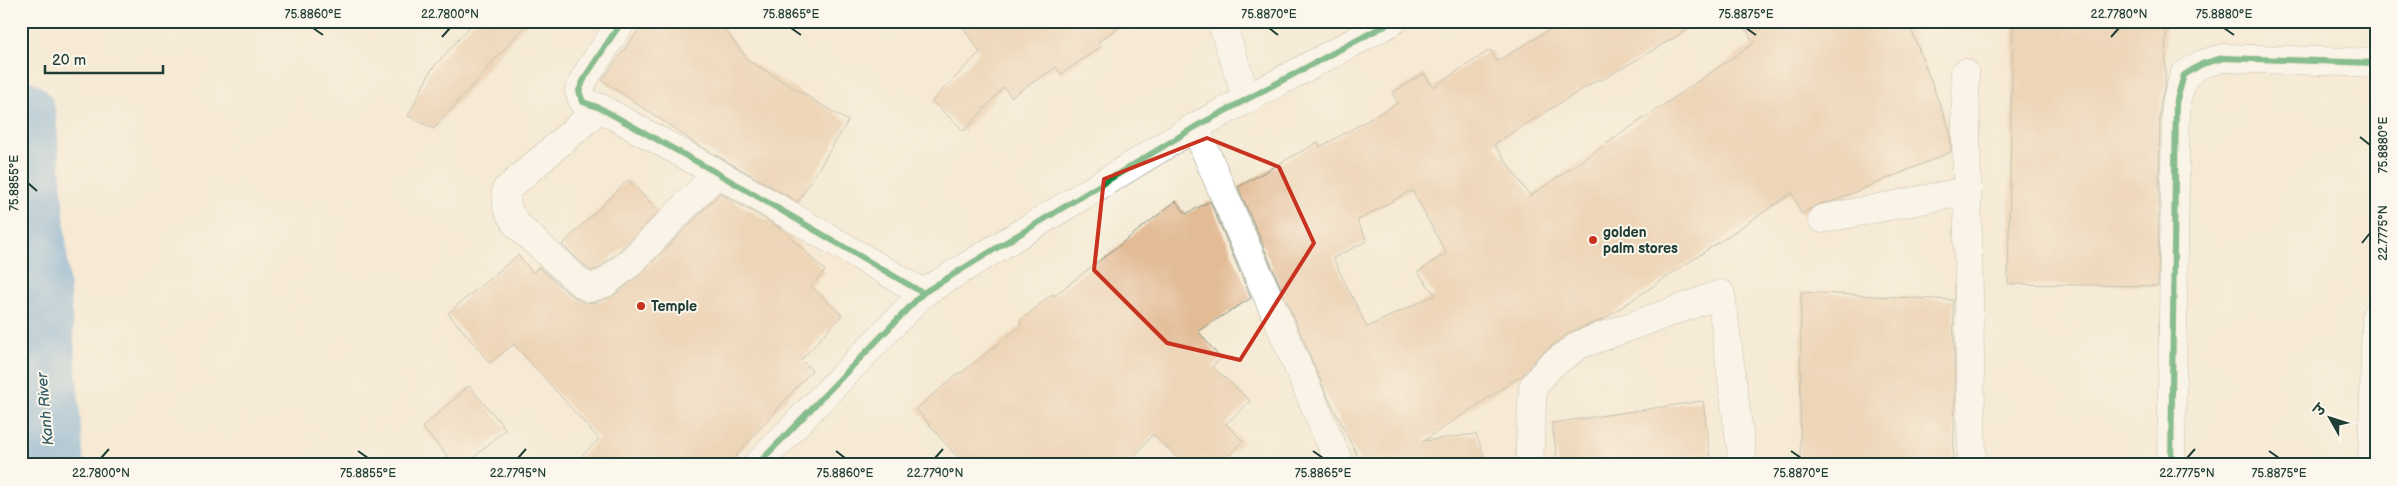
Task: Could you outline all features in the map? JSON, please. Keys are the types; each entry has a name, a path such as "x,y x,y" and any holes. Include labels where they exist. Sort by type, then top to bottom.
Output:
{"street":[{"path":"622,21 585,77 579,91 583,102 600,108 717,173 924,293"},
{"path":"1221,21 1247,99"},
{"path":"757,465 924,293 1195,127 1392,21"},
{"path":"2171,465 2176,103 2184,75 2202,64 2223,58 2376,63"},
{"path":"1965,73 1972,465"},
{"path":"600,108 506,190 507,208 516,224 589,288 605,283 630,263 717,173"},
{"path":"1195,127 1340,465"},
{"path":"1822,219 1967,191"},
{"path":"1530,465 1533,387 1549,367 1579,346 1721,294 1743,465"},
{"path":"2372,465 2376,315"}],"highlighted area":[{"path":"1207,138 1279,167 1314,243 1240,360 1167,343 1094,270 1104,179"}],"building":[{"path":"475,21 529,21 434,129 408,116 431,70"},
{"path":"645,21 718,21 748,60 848,121 798,202 700,146 602,80"},
{"path":"958,21 1128,21 1098,42 1101,47 1061,74 1056,67 1011,97 1004,87 964,131 932,101 980,52"},
{"path":"1565,21 1703,21 1600,81 1599,79 1494,144 1530,196 1754,43 1740,21 1908,21 1950,131 1951,152 1834,201 1819,204 1801,214 1792,193 1604,319 1570,332 1540,355 1524,374 1423,441 1476,434 1488,465 1393,465 1393,462 1389,465 1362,465 1325,391 1238,187 1318,142 1320,147 1398,103 1392,93 1424,73 1433,87 1490,50 1497,61","holes":["1412,190 1446,253 1418,272 1435,295 1367,327 1333,258 1367,241 1357,221"]},
{"path":"2013,21 2166,21 2165,85 2160,103 2158,286 2008,284"},
{"path":"628,180 659,211 619,251 598,269 591,271 562,245"},
{"path":"720,193 782,229 825,271 811,286 842,315 801,360 812,370 728,465 572,465 599,439 514,344 490,363 448,313 518,255 533,273 539,267 568,293 581,301 593,303 610,298 641,274"},
{"path":"1176,201 1186,214 1210,201 1251,298 1198,331 1221,359 1212,366 1250,401 1226,424 1243,441 1220,465 1185,465 1153,434 1127,465 964,465 916,409 960,372 1022,325 1019,322 1052,294 1054,296"},
{"path":"1801,292 1953,300 1955,398 1953,465 1800,465"},
{"path":"469,386 506,429 465,465 455,465 422,427"},
{"path":"1703,401 1711,465 1558,465 1552,423"}],"waterway":[{"name":"Kanh River","path":"21,115 49,465"}],"cycle path":[{"path":"622,21 585,77 579,91 583,102 600,108 717,173 923,293"},
{"path":"757,465 923,293 1195,127 1393,21"},
{"path":"2171,465 2176,103 2184,75 2202,64 2223,58 2376,63"}],"place":[{"name":"golden palm stores","path":"1593,240"},
{"name":"Temple","path":"641,306"}]}
